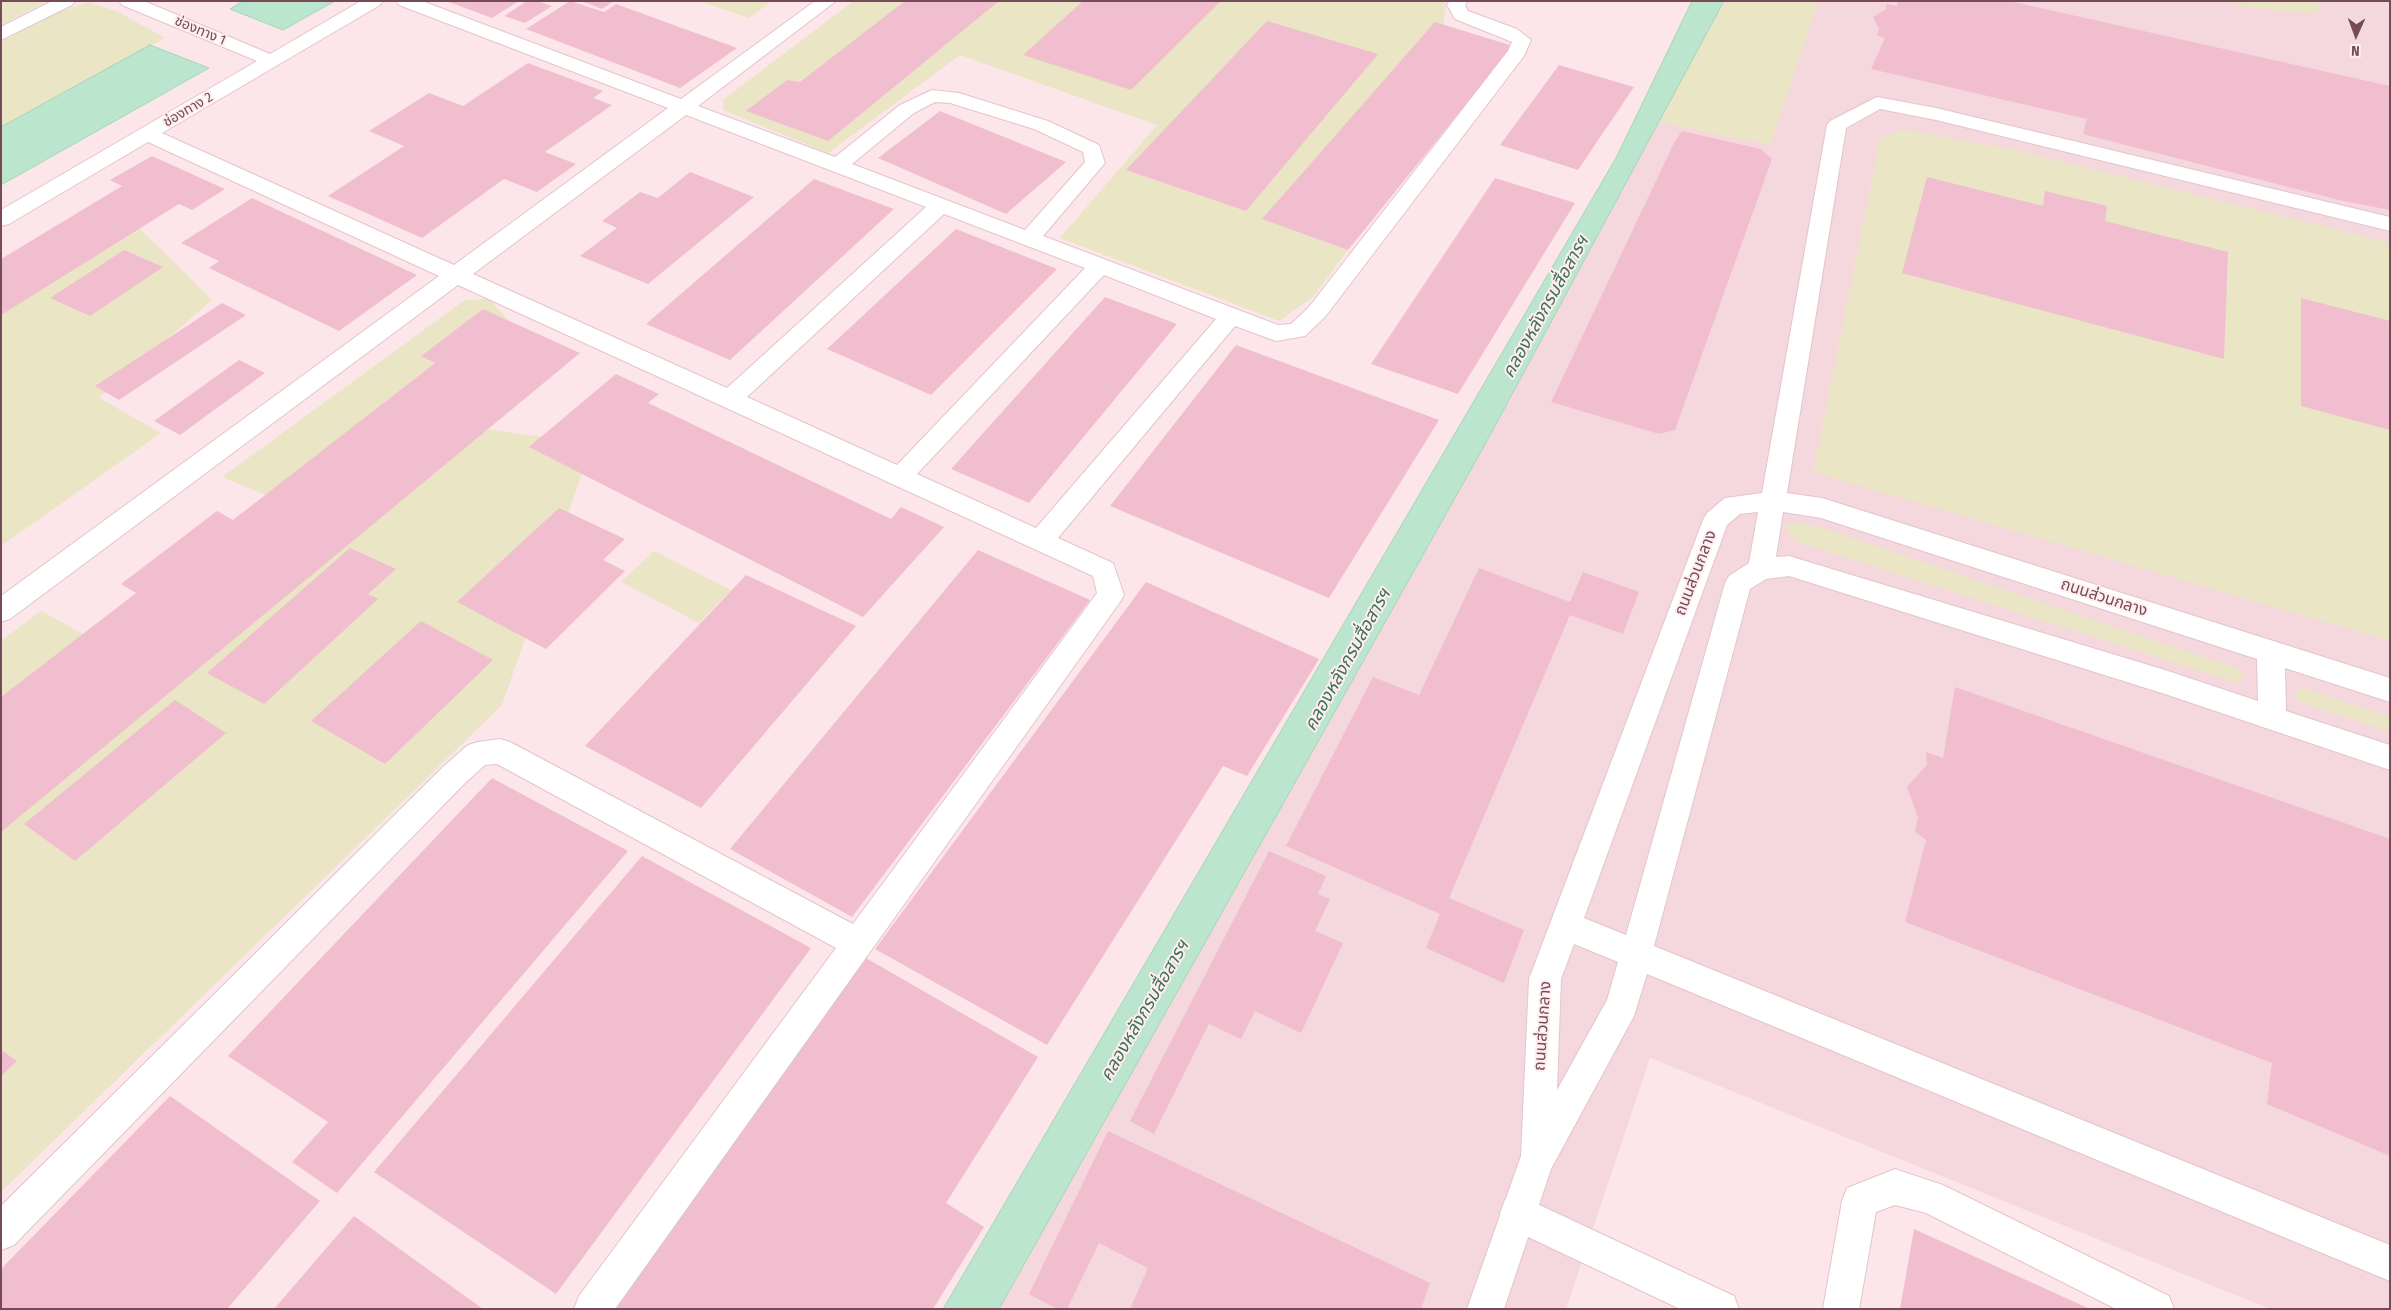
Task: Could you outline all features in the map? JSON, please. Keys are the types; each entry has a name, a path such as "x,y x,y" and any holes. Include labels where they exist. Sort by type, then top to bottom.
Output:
{"street":[{"path":"1,34 66,1"},
{"name":"ช่องทาง 1","path":"128,1 272,61"},
{"name":"ช่องทาง 2","path":"1,218 374,1"},
{"path":"405,1 1276,333 1297,331 1310,318 1517,52 1522,40 1510,33 1461,15 1456,5 1458,1"},
{"path":"1,611 828,1"},
{"path":"837,166 907,108 932,96 952,97 1041,126 1092,149 1095,163 1028,239"},
{"path":"1761,569 1837,124 1877,103 1936,114 2390,224"},
{"path":"147,134 1104,570 1111,594 592,1309"},
{"path":"729,400 941,205"},
{"path":"900,477 1100,266"},
{"path":"1040,541 1231,316"},
{"name":"ถนนส่วนกลาง","path":"1536,1161 1545,979 1716,520 1734,505 1772,501 1822,508 2390,690"},
{"name":"ถนนส่วนกลาง","path":"1485,1309 1536,1161 1622,1005 1738,583 1761,569 1789,566 2165,682 2390,758"},
{"path":"2271,652 2272,718"},
{"path":"1,1232 446,783 478,754 500,751 858,943"},
{"path":"1564,926 1636,953 2390,1263"},
{"path":"1841,1309 1860,1201 1895,1187 1930,1196 2156,1309"},
{"path":"1518,1213 1721,1309"}],"shaded area":[{"path":"1,1 47,1 1,25"},
{"path":"699,1 772,1 749,18"},
{"path":"854,1 1446,1 1442,43 1348,250 1313,297 1279,321 1060,238 1157,125 960,55 828,153 723,110 724,99"},
{"path":"1724,1 2390,1 2390,1309 2270,1309 1650,1058 1566,1309 999,1309 1483,448"},
{"path":"1724,1 1819,1 1770,145 1659,122"},
{"path":"2218,1 2323,1 2315,14 2244,7"},
{"path":"88,2 116,11 165,38 1,127 1,42 60,12"},
{"path":"1903,129 2015,150 2390,243 2390,641 1813,472 1880,139"},
{"path":"129,218 212,300 99,398 161,433 1,546 1,296"},
{"path":"489,299 509,321 483,309 421,356 435,363 266,495 222,477 465,300"},
{"path":"472,427 592,444 502,705 1,1192 1,789"},
{"path":"1798,523 1816,526 2236,668 2242,673 2243,678 2239,681 2232,681 1797,542 1787,531 1785,525"},
{"path":"654,551 731,590 699,623 621,582"},
{"path":"41,611 83,634 1,698 1,641"},
{"path":"2303,688 2390,717 2390,732 2299,702 2294,693"}],"water":[{"path":"243,1 335,1 283,30 230,9"},
{"name":"คลองหลังกรมสื่อสารฯ","path":"1692,1 1724,1 1483,448 999,1309 943,1309 1616,158"},
{"path":"150,45 209,68 1,185 1,127"}],"building":[{"path":"446,1 519,1 492,18"},
{"path":"527,1 537,1 552,6 525,23 504,16"},
{"path":"570,1 604,12 616,4 737,48 680,88 526,29"},
{"path":"581,1 614,1 602,9"},
{"path":"905,1 999,1 828,141 746,111 787,80 800,82"},
{"path":"1083,1 1221,1 1131,90 1023,55"},
{"path":"1898,1 2009,1 2390,86 2390,210 2339,200 2083,134 2087,119 1871,69 1885,38 1877,35 1879,29 1873,17 1886,9 1886,4 1897,6"},
{"path":"1267,21 1378,54 1246,211 1126,170"},
{"path":"1435,22 1513,46 1348,250 1262,219"},
{"path":"528,63 603,91 593,98 612,105 545,152 576,164 537,192 504,179 422,238 328,196 404,146 369,131 429,93 463,106"},
{"path":"1559,65 1634,87 1578,170 1500,145"},
{"path":"940,111 1066,162 1006,214 878,158"},
{"path":"1682,131 1761,149 1772,159 1675,430 1659,434 1551,402 1675,141"},
{"path":"152,156 225,189 192,210 179,204 1,315 1,259 122,186 110,180"},
{"path":"690,172 754,197 648,284 580,256 617,228 602,221 640,192 658,198"},
{"path":"1927,177 2043,206 2045,191 2107,206 2105,221 2228,252 2224,359 1902,273"},
{"path":"1495,178 1575,203 1458,394 1371,364"},
{"path":"814,179 894,209 730,360 646,324"},
{"path":"252,198 417,275 339,331 209,268 219,261 181,243"},
{"path":"956,229 1057,269 931,395 827,349"},
{"path":"124,250 163,267 90,316 50,298"},
{"path":"1105,297 1177,324 1029,503 951,469"},
{"path":"2301,298 2390,321 2390,430 2301,406"},
{"path":"222,303 246,315 119,400 95,386"},
{"path":"483,309 580,353 1,832 1,697 136,593 121,584 217,511 233,520 435,363 421,356"},
{"path":"1236,345 1439,420 1329,598 1110,506"},
{"path":"239,360 265,373 180,435 154,421"},
{"path":"616,374 659,394 648,403 891,519 901,507 944,527 863,617 529,447"},
{"path":"559,508 625,539 603,560 625,571 546,649 457,602"},
{"path":"350,548 396,569 368,594 378,599 264,704 207,673"},
{"path":"978,550 1090,600 852,917 730,849"},
{"path":"1479,568 1570,602 1583,572 1639,592 1623,634 1570,615 1449,898 1524,930 1504,983 1426,948 1440,914 1286,846 1373,677 1419,695"},
{"path":"746,575 856,626 701,808 585,746"},
{"path":"1146,582 1319,659 1247,776 1223,766 1047,1045 875,949"},
{"path":"421,621 493,660 385,764 311,721"},
{"path":"1955,687 2390,839 2390,1156 2267,1104 2272,1063 1905,922 1926,840 1915,832 1918,817 1907,787 1927,765 1926,752 1943,758"},
{"path":"175,700 226,733 75,861 24,824"},
{"path":"492,778 628,851 337,1193 292,1162 328,1122 228,1056"},
{"path":"1269,851 1326,876 1318,894 1330,899 1315,931 1343,943 1301,1033 1255,1011 1241,1039 1209,1024 1154,1134 1130,1121"},
{"path":"642,856 811,948 556,1294 374,1172"},
{"path":"866,958 1038,1057 946,1203 984,1227 933,1309 607,1309"},
{"path":"1,1050 17,1061 1,1076"},
{"path":"170,1096 320,1201 227,1309 1,1309 1,1269"},
{"path":"1108,1131 1430,1283 1421,1309 1130,1309 1148,1268 1099,1243 1067,1309 1057,1309 1029,1294"},
{"path":"354,1216 483,1309 274,1309"},
{"path":"1914,1229 2090,1309 1900,1309"}]}
